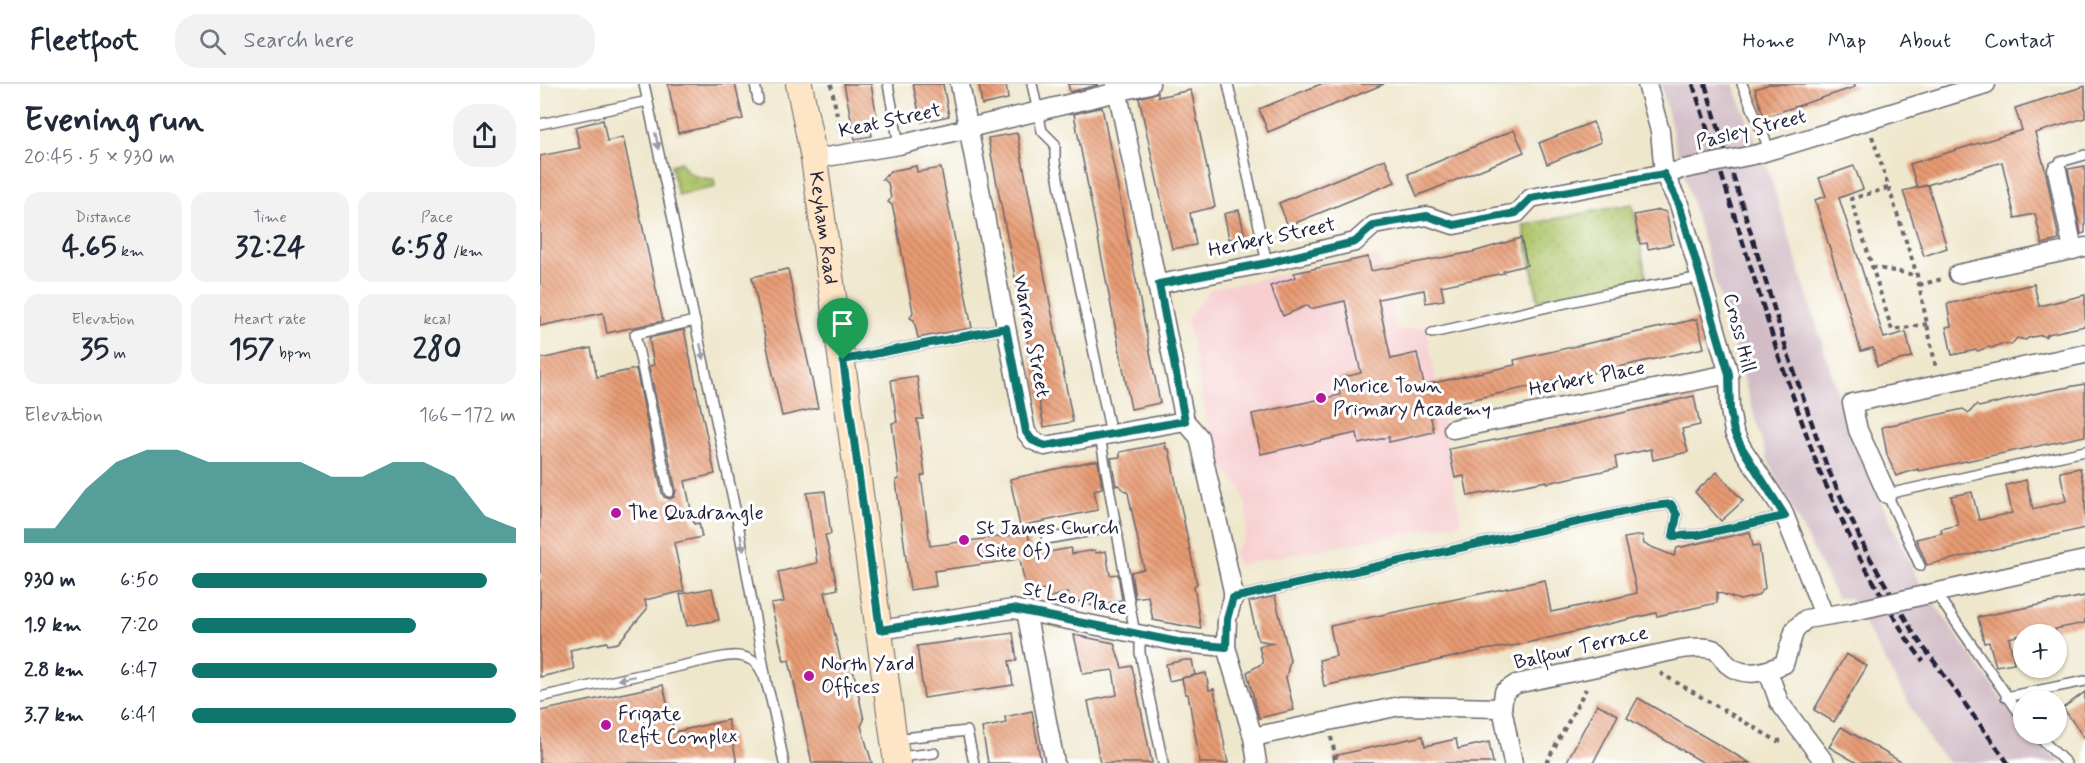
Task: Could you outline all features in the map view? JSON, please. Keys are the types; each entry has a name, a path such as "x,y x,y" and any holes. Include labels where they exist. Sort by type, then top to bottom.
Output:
{"main road":[{"name":"Keyham Road","path":"799,84 814,159 896,753"}],"street":[{"name":"Warren Street","path":"960,84 1026,432 1032,440 1045,446 1185,421"},
{"name":"Keat Street","path":"814,159 900,145 1037,112 1117,88 1150,84"},
{"name":"Cross Hill","path":"1647,84 1660,131 1664,174 1679,204 1729,374 1730,410 1734,432 1785,516 1824,615"},
{"name":"Pasley Street","path":"1664,174 1764,153 1986,84"},
{"path":"1117,88 1159,284 1185,421 1199,437 1233,598 1227,619 1226,647 1252,737 1257,763"},
{"path":"1958,274 2079,248 2057,170"},
{"name":"Herbert Street","path":"1159,284 1267,263 1355,242 1374,225 1427,216 1454,225 1516,213 1531,198 1664,174"},
{"path":"1887,494 1858,430 1852,403 2085,354"},
{"name":"Herbert Place","path":"1453,429 1729,374"},
{"path":"1825,763 1779,702 1768,671 1784,664 1795,629 1806,619 1850,612 2085,560"},
{"name":"St Leo Place","path":"880,630 1013,609 1183,643 1226,647"},
{"path":"1026,611 1055,763"},
{"name":"Balfour Terrace","path":"1502,708 1504,692 1516,684 1682,649 1702,647 1716,651 1727,664 1742,673 1768,671"},
{"path":"1252,737 1400,706 1502,708 1512,763"}],"lane":[{"path":"644,84 746,568 784,763"},
{"path":"755,84 758,100"},
{"path":"888,84 900,145"},
{"path":"1032,84 1042,131 1055,144 1055,161 1105,435 1115,527 1163,763"},
{"path":"1228,84 1267,263"},
{"path":"1742,84 1764,153"},
{"path":"540,124 648,101"},
{"path":"2057,170 2060,162 2085,154"},
{"path":"1432,333 1606,294 1702,277"},
{"path":"669,492 635,334 695,321"},
{"path":"843,360 1006,328"},
{"path":"1920,566 1887,494 2085,451"},
{"path":"1233,598 1646,507 1671,504 1677,515 1673,536 1698,535 1785,516"},
{"path":"1046,539 1115,527"},
{"path":"1932,593 2013,706"},
{"path":"540,697 735,655 746,657 761,668 767,685"},
{"path":"2006,697 2085,681"},
{"path":"896,753 967,732 974,763"},
{"path":"2047,744 2066,763"},
{"path":"896,753 934,753"}],"path":[{"path":"831,84 841,137"},
{"path":"1867,121 1917,275 1939,385"},
{"path":"1888,188 1851,199 1892,330 1927,324"},
{"path":"1872,267 1917,275"},
{"path":"1636,659 1777,741"},
{"path":"1546,763 1597,667"},
{"path":"1328,721 1337,763"}],"shaded area":[{"path":"1661,84 1733,84 1770,176 1853,442 1919,582 2013,714 2013,744 2042,744 2061,763 1949,763 1931,743 1850,598 1837,598 1767,458 1677,151"},
{"name":"Morice Town Primary Academy","path":"1379,255 1397,332 1426,326 1461,523 1237,565 1234,552 1244,538 1247,525 1246,505 1241,490 1228,472 1216,463 1187,319 1210,289"}],"green space":[{"path":"681,162 694,175 714,179 715,187 678,195 671,165"},
{"path":"1632,204 1647,279 1538,300 1523,225"}],"building":[{"path":"668,84 735,84 743,119 678,133"},
{"path":"844,84 871,84 878,123 870,125 872,136 855,139"},
{"path":"913,84 943,84 949,116 921,122"},
{"path":"979,84 1006,84 1008,99 982,105"},
{"path":"1068,84 1098,84 1098,85 1070,92"},
{"path":"1321,84 1384,84 1268,132 1259,109"},
{"path":"1769,84 1855,84 1855,87 1764,117 1755,89"},
{"path":"2085,86 2085,118 2035,133 2046,173 2059,240 2042,244 2035,214 2015,218 2002,162 1917,188 1910,164 2022,130 2015,108"},
{"path":"1191,90 1215,207 1190,213 1196,245 1172,249 1139,98 1158,92 1158,97"},
{"path":"1102,107 1160,403 1131,409 1074,114"},
{"path":"603,120 607,141 623,137 663,321 607,333 603,313 540,326 540,156 580,148 575,127"},
{"path":"1593,122 1601,142 1547,164 1539,143"},
{"path":"1514,130 1524,152 1417,196 1408,174"},
{"path":"1017,133 1073,422 1044,427 988,138"},
{"path":"1385,159 1395,182 1288,226 1279,203"},
{"path":"916,166 917,172 941,168 972,328 918,338 914,320 910,318 913,312 896,222 892,205 888,202 891,198 888,183 882,179 891,171"},
{"path":"1854,166 1863,189 1839,198 1884,338 1906,332 1912,357 1877,366 1873,348 1861,351 1815,200 1826,196 1819,178"},
{"path":"2085,166 2085,233 2081,234 2068,169"},
{"path":"1928,185 1947,248 1924,256 1903,191"},
{"path":"1239,210 1245,236 1229,239 1224,214"},
{"path":"1659,210 1666,212 1673,244 1648,249 1647,243 1640,244 1634,215"},
{"path":"1521,238 1527,265 1503,271 1504,273 1441,286 1444,300 1426,303 1424,290 1378,299 1391,359 1417,353 1424,385 1515,365 1514,360 1697,319 1704,348 1429,409 1434,432 1389,442 1389,437 1359,444 1357,433 1261,454 1252,414 1340,395 1338,383 1341,382 1340,378 1361,373 1345,301 1310,309 1308,305 1283,316 1270,286 1296,277 1294,273 1368,257 1371,271 1473,252"},
{"path":"788,269 818,408 782,416 752,277"},
{"path":"2034,284 2039,306 2085,295 2085,326 2048,334 2045,337 2042,335 2026,340 2017,338 2012,344 2001,344 1992,348 1952,355 1946,327 1951,326 1947,304"},
{"name":"The Quadrangle","path":"684,330 715,474 685,481 694,524 699,523 702,537 674,543 684,591 645,600 647,609 618,643 608,645 607,642 570,650 574,669 540,677 540,359 591,348 597,377 636,369 662,493 664,497 670,499 674,497 676,491 649,366 654,365 649,338"},
{"path":"917,376 923,419 917,419 925,475 921,476 930,546 1028,533 1032,555 1071,548 1072,554 1095,550 1096,553 1106,551 1110,575 1118,574 1122,600 1092,606 1087,601 1069,602 1068,593 1050,597 1047,596 1046,589 1026,591 1020,559 934,571 936,586 910,590 896,480 899,479 892,423 897,422 891,380"},
{"path":"2085,384 2085,436 1919,471 1918,469 1896,476 1887,455 1882,427 1963,409 1969,413 1976,405 1979,407"},
{"path":"1694,396 1700,425 1682,429 1688,452 1653,460 1651,449 1615,457 1617,468 1547,483 1547,481 1468,496 1464,476 1455,478 1449,449 1571,425"},
{"path":"1165,443 1166,449 1169,449 1197,584 1194,586 1201,629 1153,620 1148,596 1135,598 1131,572 1144,569 1128,493 1118,485 1116,486 1111,458 1120,457 1120,452"},
{"path":"1098,461 1102,488 1094,490 1098,510 1020,526 1010,479"},
{"path":"2080,468 2085,489 2085,528 1927,565 1916,539 1942,533 1941,529 1958,525 1951,496 1972,492 1979,520 2012,513 2006,485 2026,480 2033,509 2066,501 2060,472"},
{"path":"1717,472 1743,501 1721,521 1695,492"},
{"name":"North Yard Offices","path":"825,491 831,534 825,535 838,589 825,592 841,662 851,660 864,720 861,726 872,763 812,763 789,660 784,661 771,604 784,602 778,572 817,563 807,493"},
{"path":"1750,532 1753,546 1759,545 1765,588 1757,596 1740,600 1717,592 1717,603 1657,616 1656,613 1324,686 1319,660 1336,656 1330,626 1545,580 1551,612 1603,601 1637,593 1624,538 1642,535 1644,544 1674,556 1677,548"},
{"path":"712,588 719,620 687,626 680,594"},
{"path":"1275,596 1290,660 1286,678 1294,710 1259,718 1247,672 1263,663 1259,646 1274,643 1258,640 1249,602"},
{"path":"2085,596 2085,623 2067,627 2067,624 2013,624 2013,637 2009,638 2013,663 1996,666 1989,642 1984,643 1978,617"},
{"path":"1013,633 1017,660 1009,661 1013,685 924,698 917,646"},
{"path":"1074,635 1114,643 1122,668 1132,666 1152,763 1100,763 1088,701 1117,695 1113,670 1083,674"},
{"path":"1846,654 1867,666 1834,722 1814,710"},
{"path":"1192,660 1195,675 1169,681 1166,664"},
{"path":"1206,673 1209,690 1214,689 1228,763 1200,763 1188,694 1185,694 1182,678"},
{"name":"Frigate Refit Complex","path":"663,685 674,732 728,720 737,763 540,763 540,711"},
{"path":"2085,692 2085,739 2067,714 2067,705"},
{"path":"1638,698 1750,763 1704,763 1627,718"},
{"path":"1597,704 1618,715 1593,763 1566,763"},
{"path":"1032,711 1041,763 988,763 982,728 1006,723 1005,717"},
{"path":"1841,727 1903,763 1857,763 1829,747"},
{"path":"1423,736 1425,746 1456,739 1458,749 1489,742 1493,763 1334,763 1333,756"}],"railway":[{"path":"1693,84 1779,357 1819,470 1858,555 1907,639 1923,661"},
{"path":"1705,84 1788,354 1827,467 1866,551 1914,634 2008,763"}],"place":[{"name":"Morice Town Primary Academy","path":"1321,398"},
{"name":"The Quadrangle","path":"616,513"},
{"name":"St James Church (Site Of)","path":"964,540"},
{"name":"North Yard Offices","path":"809,676"},
{"name":"Frigate Refit Complex","path":"606,725"}],"route":[{"path":"1664,174 1679,204 1729,374 1730,410 1734,432 1785,516 1698,535 1673,536 1677,515 1671,504 1646,507 1233,598 1227,619 1226,647 1183,643 1013,609 880,630 843,360 1006,328 1026,432 1032,440 1045,446 1185,421 1159,284 1267,263 1355,242 1374,225 1427,216 1454,225 1516,213 1531,198 1664,174"}]}
